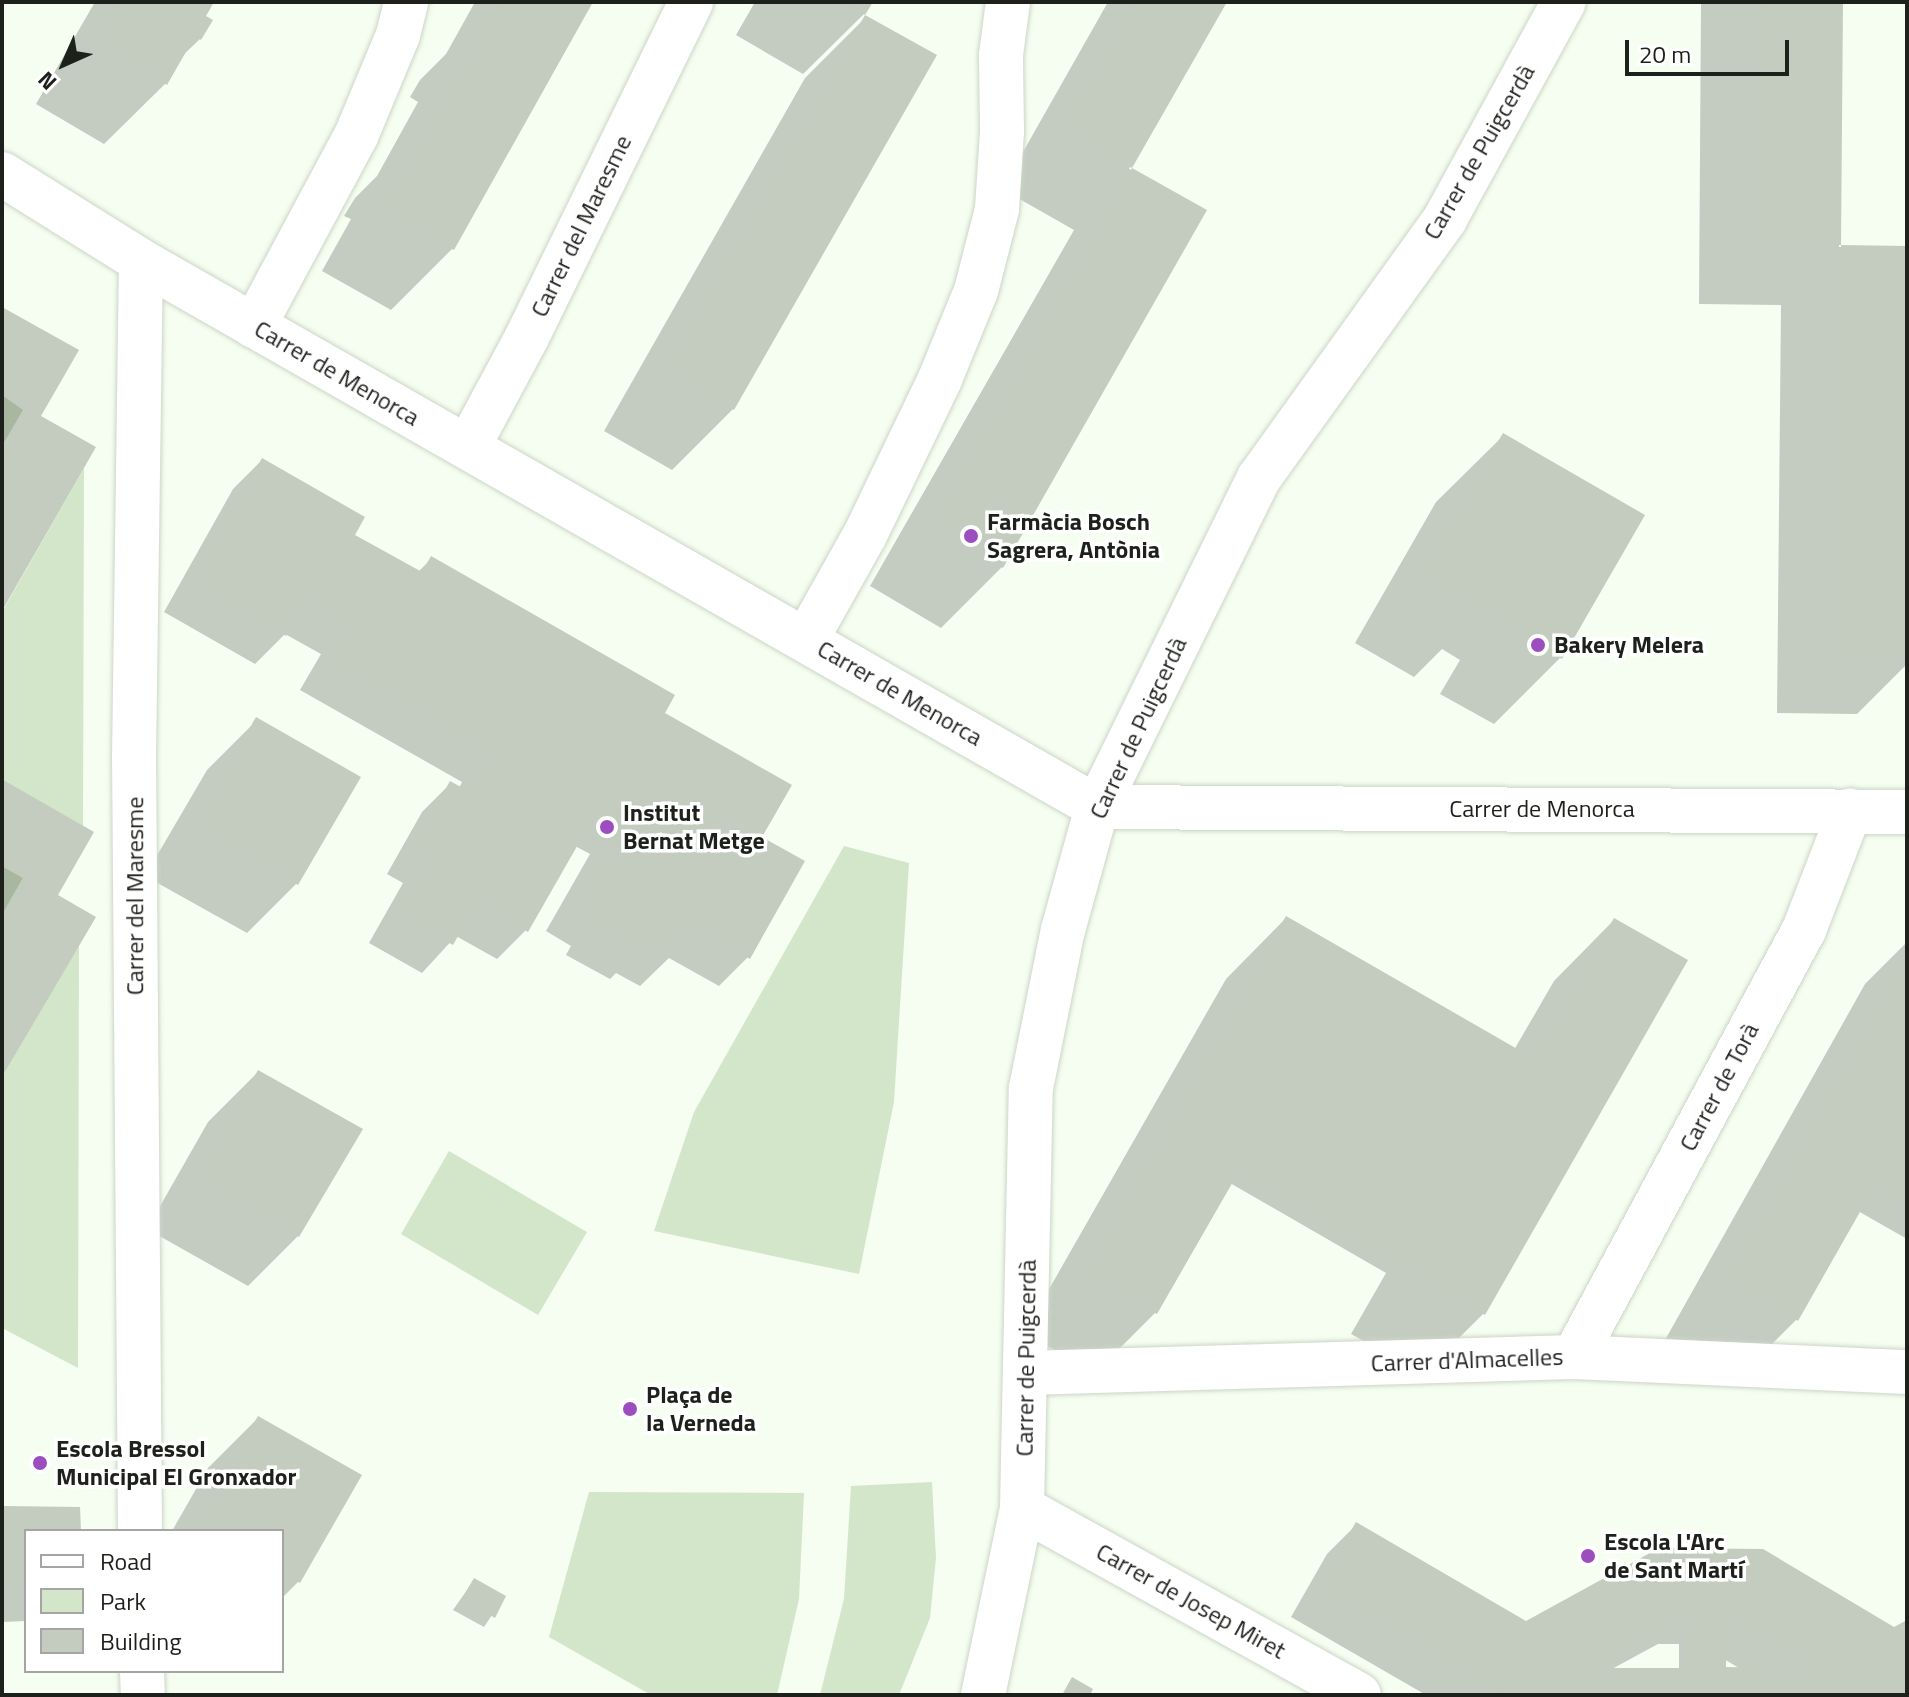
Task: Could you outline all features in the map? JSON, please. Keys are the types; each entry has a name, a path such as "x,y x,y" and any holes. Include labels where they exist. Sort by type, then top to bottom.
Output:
{"street":[{"path":"254,326 356,136 398,35 406,2"},
{"name":"Carrer del Maresme","path":"468,447 527,337 691,2"},
{"path":"806,640 872,521 940,379 976,291 997,209 1002,131 1001,55 1008,2"},
{"name":"Carrer de Puigcerdà","path":"983,1695 1022,1508 1031,1088 1063,930 1097,807 1259,478 1445,219 1564,2"},
{"name":"Carrer de Menorca","path":"2,174 141,261 1097,807 1907,812"},
{"name":"Carrer del Maresme","path":"140,1529 134,758 141,261"},
{"name":"Carrer de Torà","path":"1574,1357 1804,930 1850,811"},
{"name":"Carrer d'Almacelles","path":"1027,1373 1574,1357 1907,1372"},
{"name":"Carrer de Josep Miret","path":"1022,1508 1359,1695"},
{"path":"142,1673 143,1695"}],"green space":[{"path":"2,395 23,410 2,446"},
{"path":"84,468 83,826 2,779 2,612"},
{"path":"844,846 909,863 894,1102 859,1274 654,1231 694,1112"},
{"path":"2,866 23,878 2,915"},
{"path":"79,944 78,1368 2,1328 2,1077"},
{"path":"449,1151 587,1232 538,1315 401,1234"},
{"path":"932,1482 936,1558 930,1618 899,1695 820,1695 844,1599 851,1486"},
{"path":"589,1492 804,1493 799,1599 777,1695 651,1695 549,1637"}],"building":[{"path":"119,2 214,2 206,16 213,20 201,40 195,36 167,85 96,43"},
{"path":"499,2 593,2 454,250 381,210 410,158 403,154 415,135 422,139 478,41 469,36 480,16 489,21"},
{"path":"843,2 873,2 865,15"},
{"path":"1133,2 1227,2 1132,168 1061,128"},
{"path":"1761,2 1843,2 1841,245 1759,244"},
{"path":"865,15 937,55 734,410 663,370"},
{"path":"1132,168 1207,210 1003,568 929,525"},
{"path":"1841,245 1907,246 1907,654 1837,653"},
{"path":"2,307 79,350 41,416 96,447 2,611 2,446 26,406 2,392"},
{"path":"1503,433 1645,515 1562,659 1420,576"},
{"path":"262,458 365,517 355,535 422,572 431,556 675,695 665,713 792,785 762,837 805,861 750,959 690,924 671,958 645,944 640,952 593,925 598,916 573,902 617,825 596,813 528,932 477,902 453,945 397,913 431,853 415,844 450,781 468,791 489,752 327,661 349,624 306,600 286,636 191,582"},
{"path":"256,717 361,777 298,885 194,825"},
{"path":"2,779 94,832 58,895 96,917 2,1077 2,915 23,878 2,866"},
{"path":"1286,916 1533,1058 1614,918 1688,960 1485,1315 1238,1173 1157,1314 1083,1271"},
{"path":"1907,953 1907,1208 1873,1189 1798,1321 1724,1278"},
{"path":"258,1070 363,1129 299,1237 196,1178"},
{"path":"258,1416 362,1475 300,1583 284,1574 284,1529 204,1529 195,1524"},
{"path":"2,1506 80,1507 81,1529 24,1529 24,1585 2,1585"},
{"path":"1356,1522 1526,1621 1659,1548 1763,1549 1894,1627 1907,1620 1907,1695 1505,1695 1318,1587","holes":["1688,1616 1687,1668 1595,1668","1727,1616 1820,1669 1726,1667"]},
{"path":"474,1578 506,1596 495,1618 461,1600"},
{"path":"1072,1677 1093,1689 1090,1695 1062,1695"}],"place":[{"name":"Farmàcia Bosch Sagrera, Antònia","path":"971,536"},
{"name":"Bakery Melera","path":"1538,645"},
{"name":"Institut Bernat Metge","path":"607,827"},
{"name":"Plaça de la Verneda","path":"630,1409"},
{"name":"Escola Bressol Municipal El Gronxador","path":"40,1463"},
{"name":"Escola L'Arc de Sant Martí","path":"1588,1556"}]}
